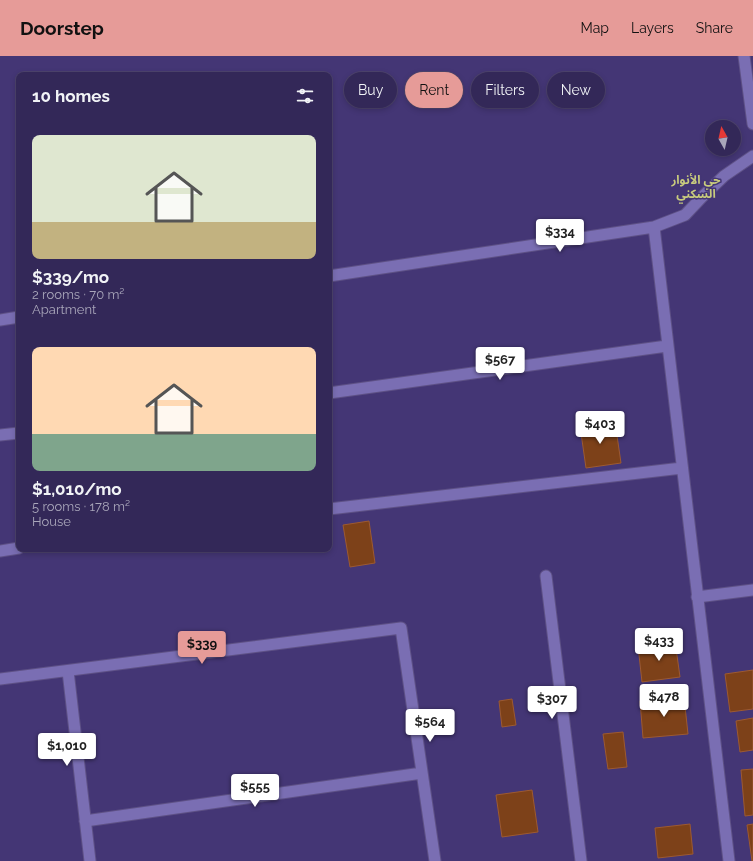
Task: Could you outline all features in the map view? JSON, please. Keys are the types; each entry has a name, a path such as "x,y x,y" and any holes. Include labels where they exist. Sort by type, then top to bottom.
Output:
{"street":[{"path":"744,56 753,123"},
{"path":"332,276 654,227 685,214 724,176 753,156"},
{"path":"654,227 729,861"},
{"path":"0,320 16,317"},
{"path":"332,393 667,346"},
{"path":"0,435 16,433"},
{"path":"332,509 682,468"},
{"path":"0,551 16,548"},
{"path":"546,576 581,861"},
{"path":"697,597 753,590"},
{"path":"0,679 401,628 435,861"},
{"path":"68,671 90,861"},
{"path":"85,820 422,773"}],"building":[{"path":"615,422 621,463 586,468 580,426"},
{"path":"369,521 375,563 350,567 343,525"},
{"path":"675,641 680,677 642,682 638,646"},
{"path":"753,670 753,709 730,712 725,674"},
{"path":"684,697 688,734 643,738 640,701"},
{"path":"512,699 516,725 502,727 499,701"},
{"path":"753,718 753,750 740,752 736,721"},
{"path":"623,732 627,767 608,769 603,734"},
{"path":"753,769 753,815 745,816 741,770"},
{"path":"532,790 538,832 502,837 496,795"},
{"path":"690,824 693,854 658,858 655,828"},
{"path":"753,824 753,861 752,861 747,825"}],"district":[{"name":"حي الأنوار السكني","path":"696,187"}]}
